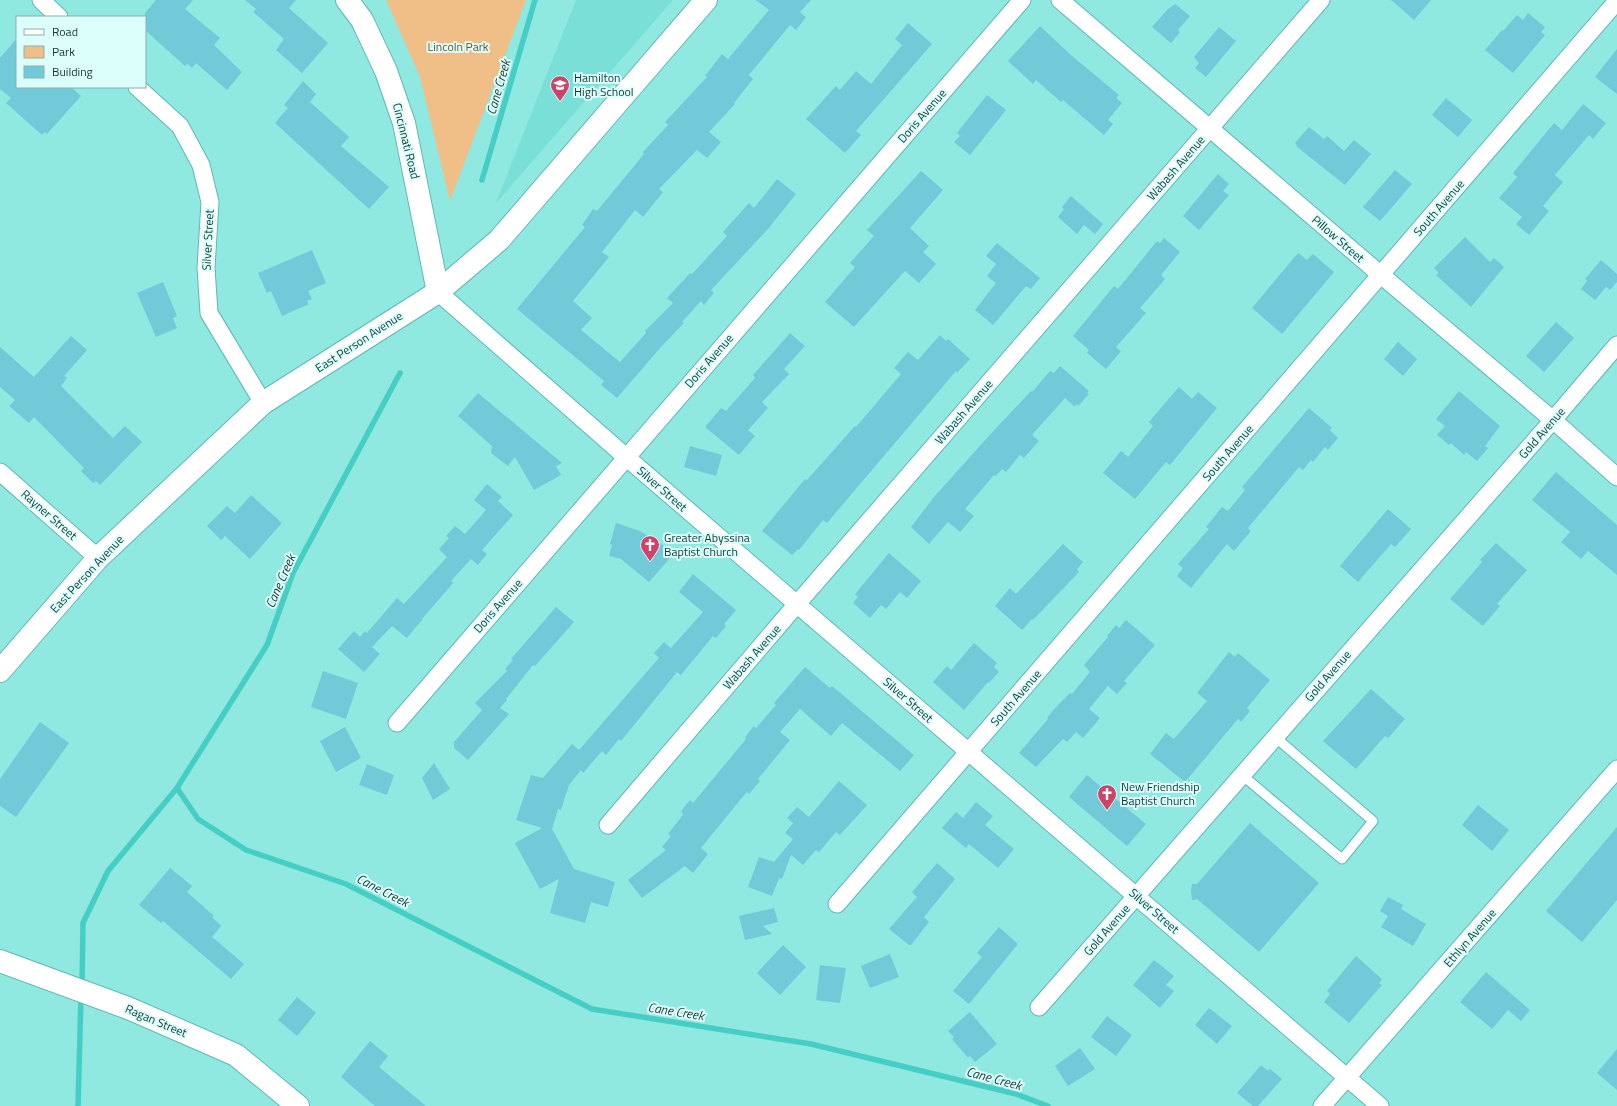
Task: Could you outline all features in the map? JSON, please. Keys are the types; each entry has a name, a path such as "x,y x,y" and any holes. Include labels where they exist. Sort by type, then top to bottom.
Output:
{"main road":[{"name":"Cincinnati Road","path":"347,0 362,20 386,71 404,123 438,292"},
{"name":"East Person Avenue","path":"0,671 98,558 263,403 438,292 499,240 706,0"},
{"name":"Ragan Street","path":"0,962 135,1011 236,1055 298,1106"}],"street":[{"path":"41,0 58,16"},
{"name":"Doris Avenue","path":"397,723 1022,0"},
{"name":"Pillow Street","path":"1060,0 1381,276 1553,420 1617,477"},
{"name":"Wabash Avenue","path":"608,825 797,604 1321,0"},
{"name":"South Avenue","path":"837,904 970,752 1617,1"},
{"name":"Silver Street","path":"138,88 180,126 201,165 210,202 206,268 208,313 263,403"},
{"name":"Silver Street","path":"438,292 626,457 1380,1106"},
{"name":"Gold Avenue","path":"1039,1007 1617,345"},
{"name":"Rayner Street","path":"0,472 98,558"},
{"name":"Ethlyn Avenue","path":"1322,1106 1617,769"}],"lane":[{"path":"1242,775 1342,859 1373,821 1274,737"}],"shaded area":[{"name":"Hamilton High School","path":"576,0 673,0 496,203"}],"green space":[{"name":"Lincoln Park","path":"386,0 526,0 450,201 420,77"}],"building":[{"path":"156,0 193,0 185,9 220,38 214,45 242,72 227,90 196,63 192,68 188,64 185,66 146,31 145,13"},
{"path":"245,0 296,0 289,8 328,43 302,73 276,50 284,39 253,12 256,9"},
{"path":"756,0 811,0 800,12 806,17 796,30 790,25 749,75 753,79 734,103 735,104 709,132 721,142 707,158 697,150 659,189 663,192 643,217 635,210 602,252 609,257 573,301 592,318 581,330 620,362 646,333 645,331 673,303 667,298 690,273 692,274 727,236 723,232 749,203 754,208 777,179 796,194 768,229 711,290 714,293 704,305 701,301 682,322 684,323 617,398 601,385 604,381 517,309 585,227 582,225 593,209 597,211 644,154 643,152 668,125 665,122 707,77 705,76 722,54 728,59 769,10"},
{"path":"1391,0 1431,0 1414,20"},
{"path":"1175,4 1190,16 1178,30 1180,32 1171,43 1152,27 1168,9"},
{"path":"1528,13 1545,27 1541,32 1545,35 1513,73 1485,50 1517,15 1523,20"},
{"path":"908,23 932,44 856,131 861,135 845,153 806,119 836,86 840,90 856,71 871,84 902,45 895,39"},
{"path":"1040,26 1072,56 1119,95 1116,98 1122,103 1108,120 1113,124 1104,135 1063,100 1061,102 1036,80 1033,84 1008,61"},
{"path":"1219,27 1236,41 1206,77 1195,68 1199,63 1194,57"},
{"path":"16,39 16,88 72,88 81,96 47,134 45,132 42,135 6,103 11,98 0,89 0,58"},
{"path":"1617,49 1617,94 1595,77"},
{"path":"303,81 316,94 310,102 349,137 341,146 389,187 369,209 275,123 288,108 284,105"},
{"path":"987,95 1006,110 970,155 954,142 960,136 957,133"},
{"path":"1446,98 1472,120 1458,137 1432,115"},
{"path":"1583,104 1606,123 1593,139 1589,135 1555,175 1563,182 1543,206 1549,211 1529,235 1516,224 1522,217 1499,198 1517,177 1513,173 1554,123 1562,130"},
{"path":"1309,127 1324,139 1327,136 1344,151 1354,140 1371,154 1345,185 1296,146 1297,145 1295,143"},
{"path":"1395,170 1412,184 1380,221 1363,207"},
{"path":"921,171 943,190 910,228 929,246 923,252 936,264 919,283 905,271 854,327 825,302 855,267 850,263 874,236 867,230"},
{"path":"1218,174 1229,184 1223,191 1229,195 1199,230 1183,216"},
{"path":"1071,196 1103,224 1095,234 1084,225 1077,234 1058,217 1064,209 1062,207"},
{"path":"1465,237 1490,262 1494,258 1504,267 1471,307 1436,275 1439,273 1434,268"},
{"path":"1164,238 1180,252 1161,275 1165,279 1140,308 1146,313 1116,347 1121,351 1106,369 1087,353 1089,350 1073,336 1114,286 1118,289 1157,241 1160,243"},
{"path":"997,243 1040,278 1031,289 1026,286 993,325 975,310 996,283 987,276 996,264 986,256"},
{"path":"312,250 326,283 308,291 312,299 307,301 309,304 282,316 271,291 267,293 258,273"},
{"path":"1298,253 1307,260 1313,254 1334,272 1282,334 1252,308"},
{"path":"1601,260 1617,274 1617,282 1610,290 1606,287 1595,300 1581,289 1587,281 1585,279"},
{"path":"163,282 177,316 173,318 177,328 156,337 137,293"},
{"path":"1556,322 1574,338 1544,372 1526,356"},
{"path":"790,333 805,346 784,369 789,374 762,402 768,408 748,430 755,436 739,455 705,427 721,408 726,411 755,378 753,375"},
{"path":"940,335 946,341 948,339 970,359 957,373 956,371 827,523 823,520 799,550 798,549 792,555 762,531 805,479 807,480 855,426 856,427 901,374 894,368 908,352 918,360"},
{"path":"71,336 87,350 64,376 67,378 61,386 113,438 125,426 142,442 100,485 96,481 93,483 81,471 84,468 34,417 29,423 9,406 15,400 0,387 0,347 34,377"},
{"path":"1398,342 1417,359 1403,376 1384,359"},
{"path":"1060,366 1089,391 1087,393 1089,394 1078,406 1076,404 1075,407 1065,398 1032,435 1039,441 1024,458 1020,455 1006,472 1002,469 996,476 994,475 965,509 974,516 960,532 948,522 929,544 911,527 934,497 986,439 1031,391 1032,392 1050,371 1054,373"},
{"path":"1179,387 1192,399 1198,392 1217,408 1170,465 1166,462 1135,499 1103,473 1121,451 1128,457 1153,426 1149,422"},
{"path":"1459,391 1500,426 1485,446 1488,448 1477,461 1466,452 1464,455 1451,443 1449,445 1437,435 1445,426 1436,419"},
{"path":"478,393 562,463 556,466 561,475 534,490 515,457 508,466 491,453 492,446 458,416"},
{"path":"1309,408 1332,428 1330,430 1338,438 1328,450 1325,447 1313,462 1311,460 1303,470 1299,467 1248,528 1251,531 1234,551 1227,544 1191,588 1177,576 1183,568 1178,564 1209,529 1206,527 1222,507 1228,511 1245,490 1242,487"},
{"path":"690,446 722,455 716,476 684,467"},
{"path":"1556,472 1617,525 1617,575 1588,551 1581,559 1561,542 1570,532 1532,500"},
{"path":"487,484 502,497 498,501 513,515 482,550 487,554 478,565 471,559 451,581 453,583 407,638 392,626 372,647 380,654 364,672 338,649 354,631 360,637 365,631 367,633 397,598 404,604 447,557 439,549 449,538 446,536 455,526 465,534 486,510 474,500"},
{"path":"251,495 282,523 250,559 225,536 221,540 207,526 227,506 235,513"},
{"path":"1388,509 1411,529 1395,547 1391,544 1358,582 1340,566"},
{"path":"616,523 640,531 669,549 666,554 670,558 649,582 621,559 609,556 612,545 610,544"},
{"path":"1496,543 1527,570 1497,604 1500,606 1483,626 1450,599 1482,562 1480,560"},
{"path":"1063,544 1083,562 1077,569 1079,572 1022,630 995,606 1010,588 1016,594"},
{"path":"889,553 921,581 907,598 900,592 886,609 881,605 870,618 853,603 858,597 855,594"},
{"path":"693,574 736,610 724,624 726,626 716,638 713,636 681,675 677,672 621,741 619,739 606,755 602,751 583,773 581,770 569,785 561,810 558,809 552,829 574,869 615,882 608,907 591,902 585,923 550,913 559,879 540,889 515,843 542,828 516,820 531,775 543,778 572,744 579,750 659,658 654,653 664,642 671,648 703,612 679,592"},
{"path":"556,607 574,622 535,666 533,665 506,699 507,700 500,708 509,714 468,760 454,748 454,742 482,710 475,703 507,671 505,669 513,660 511,659"},
{"path":"1126,620 1155,645 1124,681 1127,683 1117,694 1108,686 1089,709 1100,718 1083,738 1076,732 1067,742 1063,739 1036,767 1019,753 1048,719 1047,718 1056,707 1070,693 1072,694 1090,672 1084,665 1108,637 1107,636 1116,625 1119,628"},
{"path":"974,643 997,663 994,667 999,672 989,683 988,682 964,710 933,682 947,666 951,670"},
{"path":"1229,652 1235,657 1238,653 1270,680 1247,708 1250,711 1241,722 1238,719 1185,782 1150,754 1166,733 1174,739 1207,701 1197,693"},
{"path":"805,667 830,688 832,686 914,755 900,771 842,723 831,736 800,709 780,732 790,740 758,779 760,781 749,794 747,792 701,848 708,854 693,873 685,866 642,898 628,880 666,850 662,847 671,836 668,834 682,816 683,814 681,811 690,800 693,803 746,739 745,737 754,726 756,728 776,705 774,703"},
{"path":"323,671 358,683 346,719 311,707"},
{"path":"1371,689 1405,719 1388,738 1385,736 1356,769 1323,741"},
{"path":"40,722 69,743 16,817 0,806 0,779"},
{"path":"345,727 361,758 336,772 320,741"},
{"path":"434,763 450,789 433,800 422,778"},
{"path":"367,764 394,775 387,795 359,785"},
{"name":"New Friendship Baptist Church","path":"1087,775 1146,824 1127,846 1069,797"},
{"path":"839,781 867,805 840,835 836,832 819,852 816,850 803,865 791,855 782,879 779,878 772,896 748,887 759,857 774,862 793,839 785,833 793,823 787,818 797,807 809,817"},
{"path":"976,802 993,816 985,825 1014,849 998,868 969,844 966,848 942,828 956,812 963,818"},
{"path":"1478,805 1509,830 1492,851 1462,825"},
{"path":"1250,823 1319,883 1259,952 1197,899 1192,900 1191,891 1192,884 1197,884"},
{"path":"1617,827 1617,900 1582,942 1546,911"},
{"path":"937,863 955,879 924,917 929,922 911,945 909,945 889,929 917,897 912,892"},
{"path":"170,868 192,886 187,892 214,916 212,917 221,926 212,937 244,964 231,979 163,921 161,923 139,905"},
{"path":"1388,897 1403,905 1401,909 1426,924 1413,946 1381,927 1388,916 1380,911"},
{"path":"774,908 778,922 763,926 772,934 745,940 739,916"},
{"path":"999,927 1018,944 969,1004 953,991 982,957 977,953"},
{"path":"783,945 806,967 780,995 757,973"},
{"path":"890,954 899,977 870,988 861,966"},
{"path":"1356,956 1382,979 1379,983 1382,985 1349,1023 1324,1002 1330,994 1327,991"},
{"path":"1154,960 1174,976 1166,985 1174,991 1160,1008 1133,985"},
{"path":"820,965 846,968 840,1003 816,1000"},
{"path":"1486,972 1530,1010 1521,1021 1508,1010 1492,1029 1460,1002"},
{"path":"297,997 316,1013 297,1036 278,1020"},
{"path":"1209,1008 1232,1026 1217,1044 1195,1025"},
{"path":"970,1012 997,1044 975,1062 970,1056 968,1058 952,1039 954,1037 948,1031"},
{"path":"1107,1016 1132,1035 1116,1056 1091,1037"},
{"path":"370,1041 388,1056 379,1067 426,1106 375,1106 341,1077"},
{"path":"1080,1048 1095,1069 1068,1086 1055,1066"},
{"path":"1617,1049 1617,1090 1597,1073"},
{"path":"1261,1065 1268,1071 1270,1069 1282,1079 1258,1106 1253,1106 1237,1093"}],"waterway":[{"name":"Cane Creek","path":"482,180 535,0"},
{"name":"Cane Creek","path":"400,373 293,573 267,645 177,788 198,819 246,850 346,884 592,1009 811,1044 1016,1094 1048,1106"},
{"path":"82,986 83,923 108,871 177,788"},
{"path":"78,1106 81,996"}],"place":[{"name":"Hamilton High School","path":"560,102"},
{"name":"Greater Abyssina Baptist Church","path":"650,562"},
{"name":"New Friendship Baptist Church","path":"1107,811"}]}
